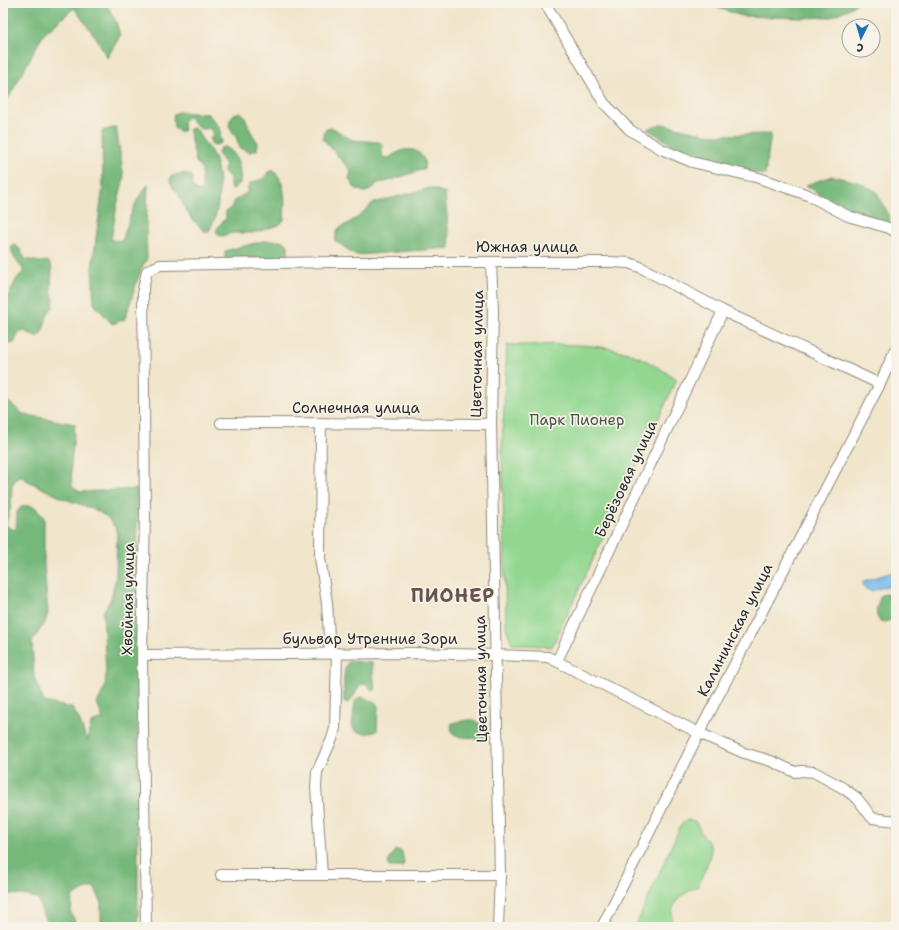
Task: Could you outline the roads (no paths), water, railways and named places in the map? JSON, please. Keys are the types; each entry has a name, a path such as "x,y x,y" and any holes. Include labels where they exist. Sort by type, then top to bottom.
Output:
{"street":[{"path":"545,3 604,103 630,130 661,149 692,162 759,178 808,195 848,216 889,228 896,232"},
{"name":"Южная улица","path":"147,271 160,265 491,262 629,263 640,267 723,311 880,384"},
{"name":"Цветочная улица","path":"491,262 493,310 491,424 500,875 498,927"},
{"name":"Хвойная улица","path":"146,927 142,655 145,514 143,289 147,271"},
{"name":"Берёзовая улица","path":"557,661 723,311"},
{"name":"Калининская улица","path":"602,927 699,733 880,384 896,348"},
{"name":"Солнечная улица","path":"220,423 491,424"},
{"path":"321,423 320,558 333,653 335,728 332,739 317,772 316,786 322,875"},
{"name":"бульвар Утренние Зори","path":"142,655 333,653 495,654 548,657 699,733 744,753 772,761 795,772 814,772 843,788 857,798 872,818 896,821"},
{"path":"221,875 500,875"}],"water":[{"path":"896,571 896,587 884,587 871,591 864,588 864,581"}],"district":[{"name":"ПИОНЕР","path":"453,595"}],"park label":[{"name":"Парк Пионер","path":"577,420"}]}
